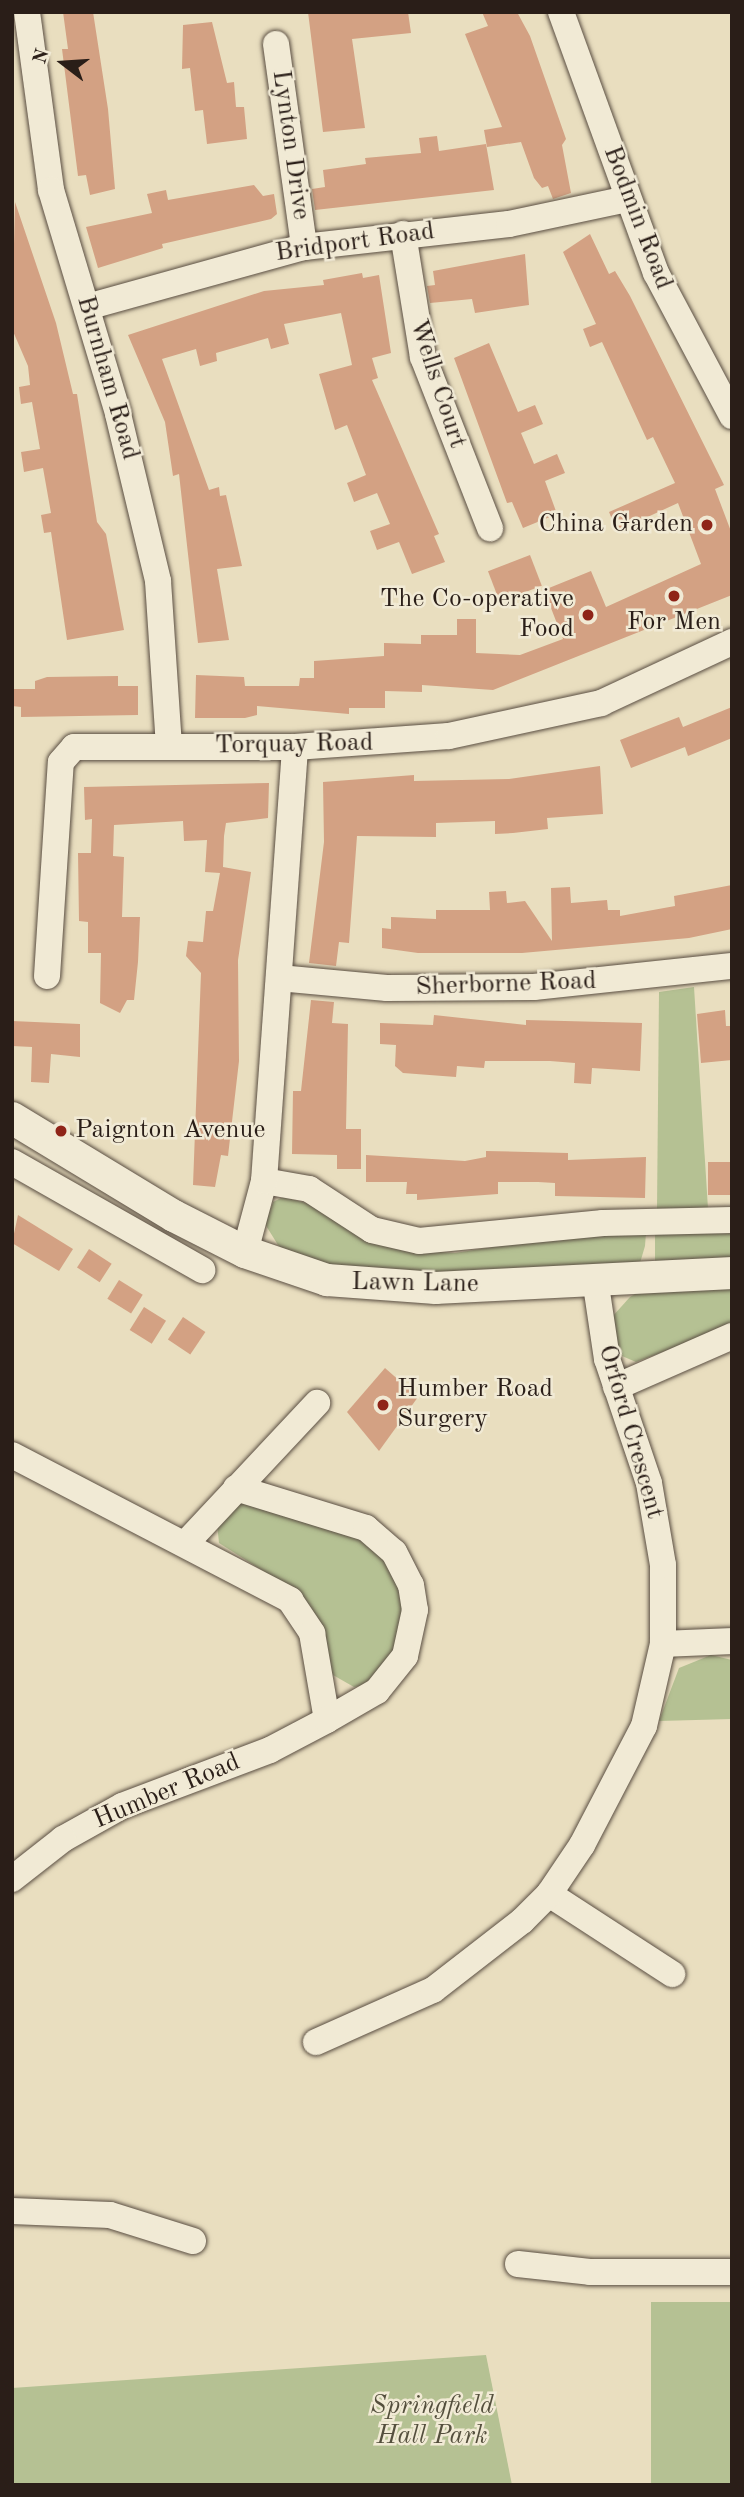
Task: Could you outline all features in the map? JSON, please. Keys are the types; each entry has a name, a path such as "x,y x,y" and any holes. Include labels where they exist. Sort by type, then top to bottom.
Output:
{"street":[{"name":"Burnham Road","path":"27,12 51,190 88,307 144,509 158,581 169,746"},
{"name":"Bodmin Road","path":"561,12 628,199 688,341 732,416"},
{"name":"Lynton Drive","path":"276,44 304,247"},
{"name":"Bridport Road","path":"88,307 304,247 509,224 628,199"},
{"name":"Wells Court","path":"403,234 424,357 490,528"},
{"name":"Torquay Road","path":"47,976 61,762 74,747 295,747 406,741 572,712 621,697 732,642"},
{"path":"245,1252 264,1181 295,747"},
{"name":"Sherborne Road","path":"279,978 387,988 534,988 732,966"},
{"name":"Lawn Lane","path":"12,1118 245,1252 327,1280 392,1289 732,1273"},
{"path":"12,1162 202,1270"},
{"name":"Lawn Lane","path":"264,1181 309,1189 372,1230 419,1241 603,1223 732,1220"},
{"name":"Orford Crescent","path":"316,2042 396,2011 463,1971 549,1894 631,1755 652,1698 663,1644 658,1524 598,1315 595,1279"},
{"path":"617,1387 732,1336"},
{"path":"186,1543 317,1403"},
{"path":"12,1455 263,1582 298,1609 314,1640 327,1720"},
{"name":"Humber Road","path":"13,1877 63,1839 122,1806 270,1750 327,1720 377,1690 405,1656 415,1610 411,1585 394,1552 366,1528 236,1488"},
{"path":"663,1644 732,1641"},
{"path":"549,1894 672,1974"},
{"path":"12,2211 110,2216 193,2241"},
{"path":"518,2264 590,2272 732,2272"}],"green space":[{"path":"694,987 708,1209 657,1210 659,992"},
{"path":"283,1197 310,1204 358,1236 411,1250 455,1253 548,1238 646,1233 645,1246 640,1263 514,1274 345,1271 285,1252 278,1245 265,1224 273,1202"},
{"path":"655,1232 732,1232 732,1262 655,1262"},
{"path":"654,1283 732,1283 732,1326 636,1362 622,1356 611,1335 612,1317 630,1297"},
{"path":"245,1502 344,1529 375,1546 397,1575 405,1613 398,1650 367,1685 354,1687 333,1675 298,1593 219,1543 217,1523 230,1506"},
{"path":"711,1655 732,1660 732,1719 659,1721 679,1668"},
{"path":"651,2302 732,2302 732,2485 651,2485"},
{"name":"Springfield Hall Park","path":"486,2355 512,2485 12,2485 12,2388"}],"building":[{"path":"63,12 93,12 108,109 115,189 90,195 86,175 78,176 62,49 68,49"},
{"path":"308,12 408,12 411,33 352,39 365,128 323,132"},
{"path":"482,12 517,12 530,36 566,139 562,145 571,193 553,199 548,186 542,188 534,178 521,142 487,147 484,130 502,127 465,34 488,26"},
{"path":"212,22 227,83 234,82 236,107 244,107 247,139 207,144 203,110 195,111 190,68 182,69 183,25"},
{"path":"437,136 439,151 486,144 494,190 315,210 312,189 325,187 323,170 366,164 365,158 421,153 419,138"},
{"path":"254,185 263,196 274,194 277,214 271,219 162,244 163,248 98,268 86,227 152,213 147,194 166,190 168,200"},
{"path":"15,202 56,323 73,394 77,394 97,522 106,534 124,630 67,640 51,532 44,533 41,515 51,513 43,468 24,472 21,452 40,449 32,402 21,404 19,387 30,385 28,366 12,329"},
{"path":"590,234 609,274 615,271 630,296 724,485 715,489 732,534 732,595 493,690 422,685 422,692 385,691 385,708 349,708 349,714 257,706 257,715 245,718 195,718 196,675 244,677 245,686 299,686 300,678 314,678 314,661 384,656 384,643 421,644 421,635 457,635 457,619 476,619 476,653 520,655 563,639 544,590 591,571 606,607 701,564 678,503 617,531 609,512 675,483 653,437 647,440 602,342 590,347 583,329 596,324 563,252"},
{"path":"525,254 529,305 475,313 472,299 430,303 427,286 435,285 433,271"},
{"path":"362,273 363,278 379,275 391,353 372,358 378,378 372,380 439,534 434,536 445,562 412,574 399,542 377,550 370,531 390,524 377,493 354,502 347,483 366,475 347,425 335,430 319,374 352,365 341,313 284,324 289,344 271,349 268,338 216,353 217,361 200,366 196,349 162,359 209,490 219,487 220,496 226,495 242,566 217,569 229,640 198,643 179,474 173,476 165,422 128,335 264,291 324,285 323,280"},
{"path":"489,343 518,412 535,405 543,424 521,433 534,464 557,454 565,473 545,481 557,514 523,528 512,502 507,503 454,358"},
{"path":"530,555 542,586 500,602 488,571"},
{"path":"118,676 118,686 138,686 138,715 21,717 21,707 12,706 12,689 35,689 35,681 47,677"},
{"path":"732,707 732,738 688,756 685,747 631,768 620,740 679,717 683,727"},
{"path":"600,766 603,814 547,818 548,829 513,833 495,834 495,821 436,823 436,837 357,836 349,943 339,942 336,966 309,963 324,842 323,782 414,775 414,781 509,779"},
{"path":"269,783 268,818 226,823 223,867 251,872 238,960 239,1061 228,1156 221,1155 215,1187 193,1185 201,973 186,956 188,941 203,942 206,911 213,911 220,873 205,872 207,840 184,841 183,821 114,825 113,856 124,857 122,917 140,917 138,962 134,1000 127,1000 120,1013 100,1003 101,953 88,953 88,922 79,921 78,853 91,853 92,819 85,820 84,787"},
{"path":"732,885 732,929 689,938 522,953 418,953 382,948 382,928 391,929 391,917 436,919 436,910 490,910 489,892 506,891 507,903 525,901 552,941 551,888 570,887 571,903 607,900 608,910 620,910 620,916 675,906 674,896"},
{"path":"311,1000 334,1002 332,1023 348,1024 346,1129 361,1129 361,1169 337,1169 337,1155 292,1154 293,1091 301,1091"},
{"path":"725,1010 726,1026 732,1026 732,1060 701,1063 697,1014"},
{"path":"434,1015 526,1025 526,1020 642,1023 640,1071 592,1068 591,1084 574,1083 575,1063 550,1061 485,1061 484,1068 457,1066 456,1077 403,1073 395,1066 396,1045 380,1044 380,1023 433,1025"},
{"path":"12,1021 80,1024 80,1057 51,1054 49,1083 31,1082 32,1047 12,1046"},
{"path":"486,1151 568,1153 568,1160 646,1157 645,1198 555,1196 555,1183 498,1182 498,1194 417,1200 417,1194 406,1194 407,1182 366,1182 366,1155 465,1161 486,1157"},
{"path":"708,1162 732,1162 732,1195 708,1195"},
{"path":"18,1215 73,1249 59,1271 12,1243"},
{"path":"89,1249 112,1264 100,1282 77,1267"},
{"path":"119,1280 143,1295 131,1313 107,1299"},
{"path":"144,1307 166,1321 152,1344 130,1330"},
{"path":"183,1317 205,1332 190,1354 168,1339"},
{"name":"Humber Road Surgery","path":"385,1368 418,1397 379,1451 347,1412"}],"place":[{"name":"China Garden","path":"707,525"},
{"name":"For Men","path":"674,596"},
{"name":"The Co-operative Food","path":"588,615"},
{"name":"Paignton Avenue","path":"61,1131"},
{"name":"Humber Road Surgery","path":"383,1405"}]}
